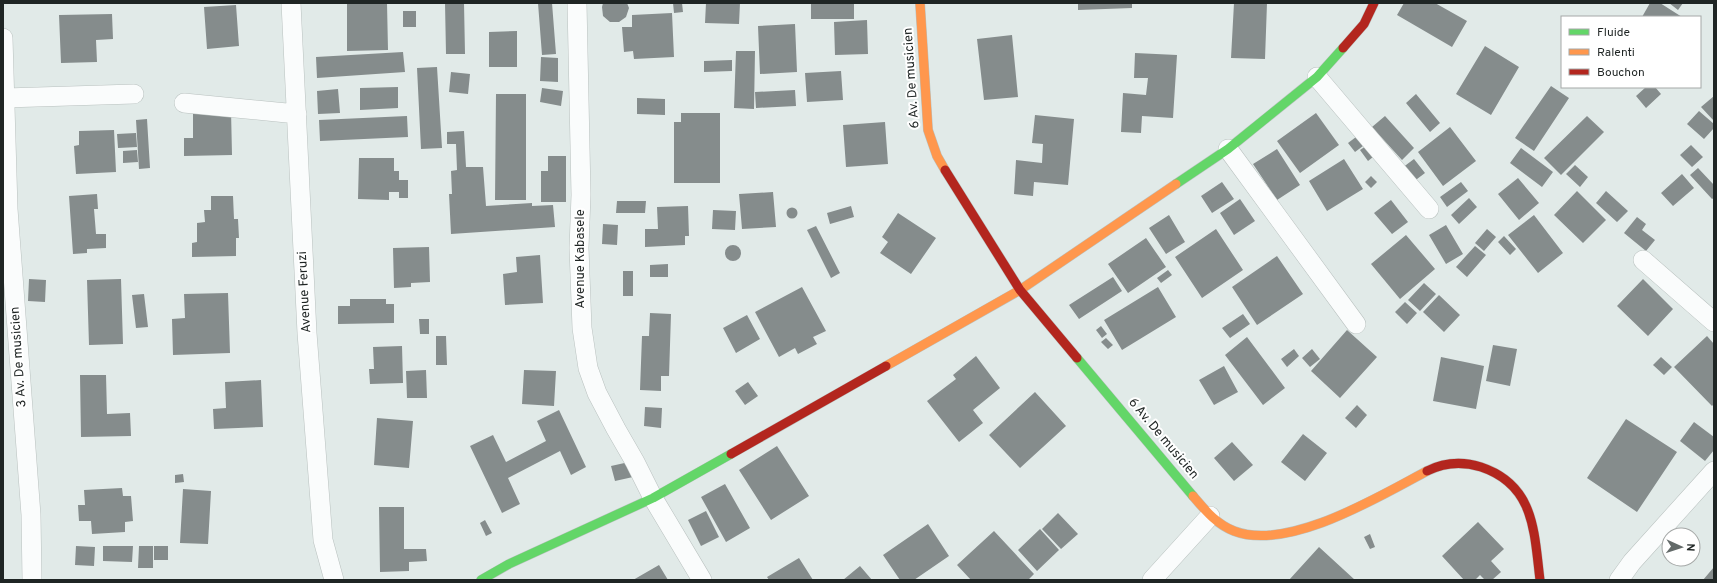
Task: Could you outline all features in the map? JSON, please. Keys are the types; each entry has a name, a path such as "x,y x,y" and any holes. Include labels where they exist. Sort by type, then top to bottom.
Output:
{"street":[{"name":"Avenue Feruzi","path":"291,3 307,333 323,540 334,580"},
{"name":"Avenue Kabasele","path":"577,3 581,195 579,248 582,328 588,368 597,393 653,498 702,580"},
{"name":"6 Av. De musicien","path":"920,3 928,130 936,156 1020,290 1210,516 1234,531 1252,536 1270,536 1291,533 1358,506 1444,463 1466,463 1487,469 1506,479 1521,496 1530,514 1540,580"},
{"path":"481,580 509,564 653,498 1020,290 1228,149 1317,76 1364,24 1374,3"},
{"name":"3 Av. De musicien","path":"3,38 8,209 31,515 32,580"},
{"path":"1317,76 1429,209"},
{"path":"4,98 134,94"},
{"path":"184,103 297,114"},
{"path":"1228,149 1356,324"},
{"path":"1643,260 1714,322"},
{"path":"1619,580 1632,562 1714,471"},
{"path":"1152,580 1210,516"}],"building":[{"path":"347,3 387,3 388,50 347,51"},
{"path":"445,3 464,3 465,54 446,54"},
{"path":"538,3 552,3 556,54 542,55"},
{"path":"603,3 627,3 629,8 626,17 619,22 610,22 603,16"},
{"path":"673,3 682,3 683,12 674,13"},
{"path":"706,3 740,3 739,24 705,23"},
{"path":"811,3 854,3 854,19 811,19"},
{"path":"1078,3 1132,3 1132,8 1078,10"},
{"path":"1234,3 1267,3 1265,59 1231,58"},
{"path":"1404,3 1435,3 1467,21 1452,47 1397,15"},
{"path":"1650,3 1660,3 1680,16 1643,16"},
{"path":"1669,3 1683,3 1678,10"},
{"path":"236,5 239,46 207,49 204,7"},
{"path":"403,11 416,11 416,27 403,27"},
{"path":"672,13 674,57 634,59 633,51 624,52 622,27 632,27 632,15"},
{"path":"112,14 113,39 96,40 97,62 61,63 59,15"},
{"path":"867,20 868,54 835,55 834,22"},
{"path":"795,24 797,72 760,74 758,26"},
{"path":"517,31 517,67 489,67 489,32"},
{"path":"1012,35 1018,97 984,100 977,39"},
{"path":"1485,46 1519,67 1491,115 1456,94"},
{"path":"736,51 755,51 754,109 734,108"},
{"path":"403,52 405,72 317,78 316,57"},
{"path":"1135,53 1177,55 1173,118 1142,116 1141,133 1121,132 1123,93 1146,95 1148,78 1134,78"},
{"path":"541,57 558,58 558,82 540,81"},
{"path":"732,60 732,71 704,72 704,61"},
{"path":"437,67 442,148 421,149 417,68"},
{"path":"841,71 843,100 807,102 805,73"},
{"path":"451,72 470,74 468,94 449,92"},
{"path":"1551,86 1569,98 1534,151 1515,138"},
{"path":"398,87 398,108 360,110 360,88"},
{"path":"542,88 563,91 561,106 540,102"},
{"path":"1645,88 1656,88 1661,94 1646,108 1636,96"},
{"path":"338,89 340,113 318,114 317,91"},
{"path":"795,90 796,106 756,108 755,92"},
{"path":"496,94 526,94 526,200 495,200"},
{"path":"1416,94 1440,123 1430,132 1406,103"},
{"path":"1714,96 1714,121 1701,107"},
{"path":"637,98 665,99 665,115 637,114"},
{"path":"231,110 232,155 184,156 184,138 193,138 193,111"},
{"path":"1699,111 1714,124 1714,128 1704,139 1687,124"},
{"path":"681,113 720,113 720,183 674,183 674,122 681,122"},
{"path":"1316,113 1339,145 1300,173 1277,141"},
{"path":"1035,115 1074,119 1068,185 1034,182 1033,196 1014,194 1016,160 1042,163 1043,144 1032,143"},
{"path":"407,116 408,137 320,141 319,120"},
{"path":"1385,116 1414,148 1402,160 1372,127"},
{"path":"1587,116 1604,132 1561,175 1544,158"},
{"path":"147,119 150,168 139,169 136,120"},
{"path":"885,122 888,164 846,167 843,125"},
{"path":"1450,127 1476,161 1443,186 1418,152"},
{"path":"114,130 116,172 76,174 74,146 79,145 79,131"},
{"path":"464,131 466,167 483,167 486,206 532,203 532,206 553,205 555,227 451,234 449,194 452,194 451,171 457,170 456,144 447,144 447,132"},
{"path":"136,133 137,147 118,148 117,134"},
{"path":"1356,137 1363,146 1355,152 1348,143"},
{"path":"1691,145 1703,157 1692,167 1680,155"},
{"path":"1366,146 1373,157 1368,161 1360,150"},
{"path":"1521,148 1553,172 1542,187 1510,163"},
{"path":"1277,149 1300,185 1277,200 1253,164"},
{"path":"137,150 138,162 123,163 123,151"},
{"path":"548,156 566,156 566,202 541,202 541,171 548,171"},
{"path":"359,158 394,158 394,171 399,171 399,180 408,180 408,198 399,198 399,192 389,192 389,200 358,199"},
{"path":"1344,159 1363,189 1327,211 1309,181"},
{"path":"1414,159 1425,173 1413,182 1402,168"},
{"path":"1575,165 1588,177 1580,187 1566,174"},
{"path":"1698,168 1714,185 1714,198 1712,199 1690,175"},
{"path":"1682,174 1694,188 1673,206 1661,193"},
{"path":"1371,176 1377,182 1371,188 1365,182"},
{"path":"1518,178 1539,203 1519,220 1498,194"},
{"path":"1222,182 1234,199 1212,213 1201,196"},
{"path":"1461,182 1468,191 1447,207 1440,197"},
{"path":"1577,191 1606,220 1583,243 1554,215"},
{"path":"1606,191 1628,211 1617,222 1596,203"},
{"path":"773,192 776,227 742,229 739,194"},
{"path":"97,194 98,209 94,209 96,234 106,234 106,248 87,249 87,253 73,254 69,196"},
{"path":"211,196 233,196 234,219 238,219 239,238 236,238 236,256 192,257 192,243 197,242 197,223 205,222 204,210 211,210"},
{"path":"1469,198 1477,207 1459,224 1451,215"},
{"path":"1240,199 1255,221 1234,235 1220,213"},
{"path":"1391,200 1408,222 1392,234 1374,213"},
{"path":"617,201 646,201 645,213 616,213"},
{"path":"688,206 689,236 685,236 685,245 645,247 645,229 658,229 657,207"},
{"path":"851,206 854,217 830,224 827,213"},
{"path":"792,207 796,209 798,213 796,217 792,219 788,217 786,213 788,209"},
{"path":"713,210 736,211 735,230 712,229"},
{"path":"898,213 936,238 911,274 880,253 888,242 882,237"},
{"path":"1169,215 1185,242 1166,254 1149,228"},
{"path":"1534,215 1563,253 1538,273 1508,235"},
{"path":"1637,217 1646,224 1642,230 1655,240 1646,251 1624,233"},
{"path":"603,224 618,225 617,245 602,244"},
{"path":"1446,225 1463,254 1446,264 1429,235"},
{"path":"816,226 840,273 831,278 807,230"},
{"path":"1216,229 1243,270 1202,298 1175,257"},
{"path":"1487,229 1496,237 1484,251 1475,243"},
{"path":"1406,235 1435,269 1400,299 1371,264"},
{"path":"1504,236 1516,249 1510,255 1498,242"},
{"path":"1146,238 1166,267 1128,293 1108,264"},
{"path":"733,245 740,250 741,253 736,260 733,261 726,256 725,253 730,246"},
{"path":"1475,246 1486,255 1467,277 1456,267"},
{"path":"429,247 430,282 411,283 411,287 394,288 393,248"},
{"path":"540,255 543,303 505,305 503,274 517,272 516,257"},
{"path":"1277,256 1303,294 1257,325 1232,287"},
{"path":"668,264 668,277 650,277 650,265"},
{"path":"1168,270 1172,275 1161,283 1157,278"},
{"path":"623,271 633,271 633,296 623,296"},
{"path":"1113,277 1122,291 1079,319 1069,305"},
{"path":"29,279 46,280 45,302 28,301"},
{"path":"121,279 123,344 89,345 87,280"},
{"path":"1643,279 1673,309 1648,336 1617,306"},
{"path":"1424,283 1436,294 1420,311 1408,300"},
{"path":"802,287 826,331 813,337 817,344 798,354 795,348 779,357 755,312"},
{"path":"1158,287 1176,317 1122,350 1104,320"},
{"path":"228,293 230,353 173,355 172,319 185,318 184,294"},
{"path":"144,294 148,327 136,328 132,295"},
{"path":"1439,295 1460,315 1444,332 1423,312"},
{"path":"350,299 386,299 386,304 394,304 394,323 338,324 338,306 350,306"},
{"path":"1405,302 1417,313 1407,324 1395,312"},
{"path":"650,313 671,314 669,376 661,376 661,391 640,390 642,336 649,336"},
{"path":"1243,314 1250,324 1230,338 1222,328"},
{"path":"747,315 760,339 736,353 723,328"},
{"path":"419,319 429,319 429,334 420,334"},
{"path":"1101,326 1107,334 1102,338 1096,330"},
{"path":"1347,330 1377,357 1340,398 1311,371"},
{"path":"436,336 446,336 447,365 436,365"},
{"path":"1707,336 1714,344 1714,404 1712,406 1674,367"},
{"path":"1247,337 1285,388 1263,405 1225,355"},
{"path":"1106,338 1113,345 1108,349 1101,342"},
{"path":"1493,345 1517,349 1510,386 1486,381"},
{"path":"402,346 403,383 370,384 369,369 374,369 373,347"},
{"path":"1294,349 1299,356 1287,367 1281,359"},
{"path":"1312,349 1320,359 1310,367 1302,358"},
{"path":"976,356 1000,388 973,410 983,423 959,442 927,401 956,379 953,375"},
{"path":"1441,357 1484,366 1476,409 1433,401"},
{"path":"1661,357 1672,367 1664,375 1653,365"},
{"path":"1224,366 1238,392 1214,405 1199,380"},
{"path":"426,370 427,398 407,398 406,371"},
{"path":"524,370 556,371 554,406 522,404"},
{"path":"80,375 106,375 107,414 130,413 131,436 81,437"},
{"path":"261,380 263,427 214,429 213,409 226,408 225,382"},
{"path":"748,382 758,396 745,405 735,391"},
{"path":"1035,392 1066,426 1020,468 989,435"},
{"path":"1357,405 1367,415 1356,428 1345,418"},
{"path":"645,407 662,408 661,428 644,426"},
{"path":"559,410 586,467 571,475 560,451 508,478 520,504 502,513 470,446 493,435 506,462 546,441 537,421"},
{"path":"377,418 413,421 409,468 374,465"},
{"path":"1626,419 1677,452 1637,512 1587,478"},
{"path":"1694,422 1714,437 1714,450 1705,461 1680,441"},
{"path":"1303,434 1327,453 1305,481 1281,462"},
{"path":"1232,442 1253,465 1234,481 1214,458"},
{"path":"777,446 809,496 771,520 739,470"},
{"path":"629,462 633,477 615,481 611,466"},
{"path":"183,474 184,482 175,483 175,475"},
{"path":"725,484 750,528 726,542 701,497"},
{"path":"122,488 123,496 131,496 133,521 125,522 125,532 92,534 91,521 79,521 78,505 85,505 84,490"},
{"path":"183,489 211,491 208,544 180,543"},
{"path":"379,507 404,507 404,549 426,549 427,561 409,562 409,571 380,572"},
{"path":"706,511 719,537 701,546 688,520"},
{"path":"1058,513 1078,534 1061,549 1042,529"},
{"path":"485,520 492,533 486,536 480,523"},
{"path":"1478,522 1504,549 1491,561 1501,572 1492,580 1485,580 1480,575 1475,580 1464,580 1442,556"},
{"path":"928,524 949,556 914,580 900,580 883,555"},
{"path":"1040,529 1059,550 1037,571 1018,550"},
{"path":"994,531 1034,574 1028,580 971,580 957,565"},
{"path":"1370,534 1375,547 1370,549 1364,537"},
{"path":"76,546 95,547 94,566 75,565"},
{"path":"103,546 133,546 132,562 103,561"},
{"path":"139,546 153,546 153,568 138,568"},
{"path":"154,546 168,546 168,560 154,560"},
{"path":"1319,547 1355,580 1289,580"},
{"path":"799,558 813,580 769,580 767,577"},
{"path":"659,565 668,580 633,580"},
{"path":"860,566 872,580 843,580"},
{"path":"1714,567 1714,580 1703,580"}],"traffic: fast":[{"path":"1176,184 1228,149 1317,77 1343,48"},
{"path":"1077,358 1193,496"},
{"path":"481,580 509,564 653,498 731,454"}],"traffic: slow":[{"path":"920,3 928,130 937,156 945,170"},
{"path":"886,366 1020,290 1176,184"},
{"path":"1193,496 1216,521 1234,531 1256,535 1280,534 1306,528 1360,507 1427,471"}],"traffic: jam":[{"path":"1343,48 1364,24 1374,3"},
{"path":"945,170 1020,290 1077,358"},
{"path":"731,454 886,366"},
{"path":"1427,471 1454,463 1474,465 1499,475 1512,486 1522,498 1533,528 1540,580"}]}
